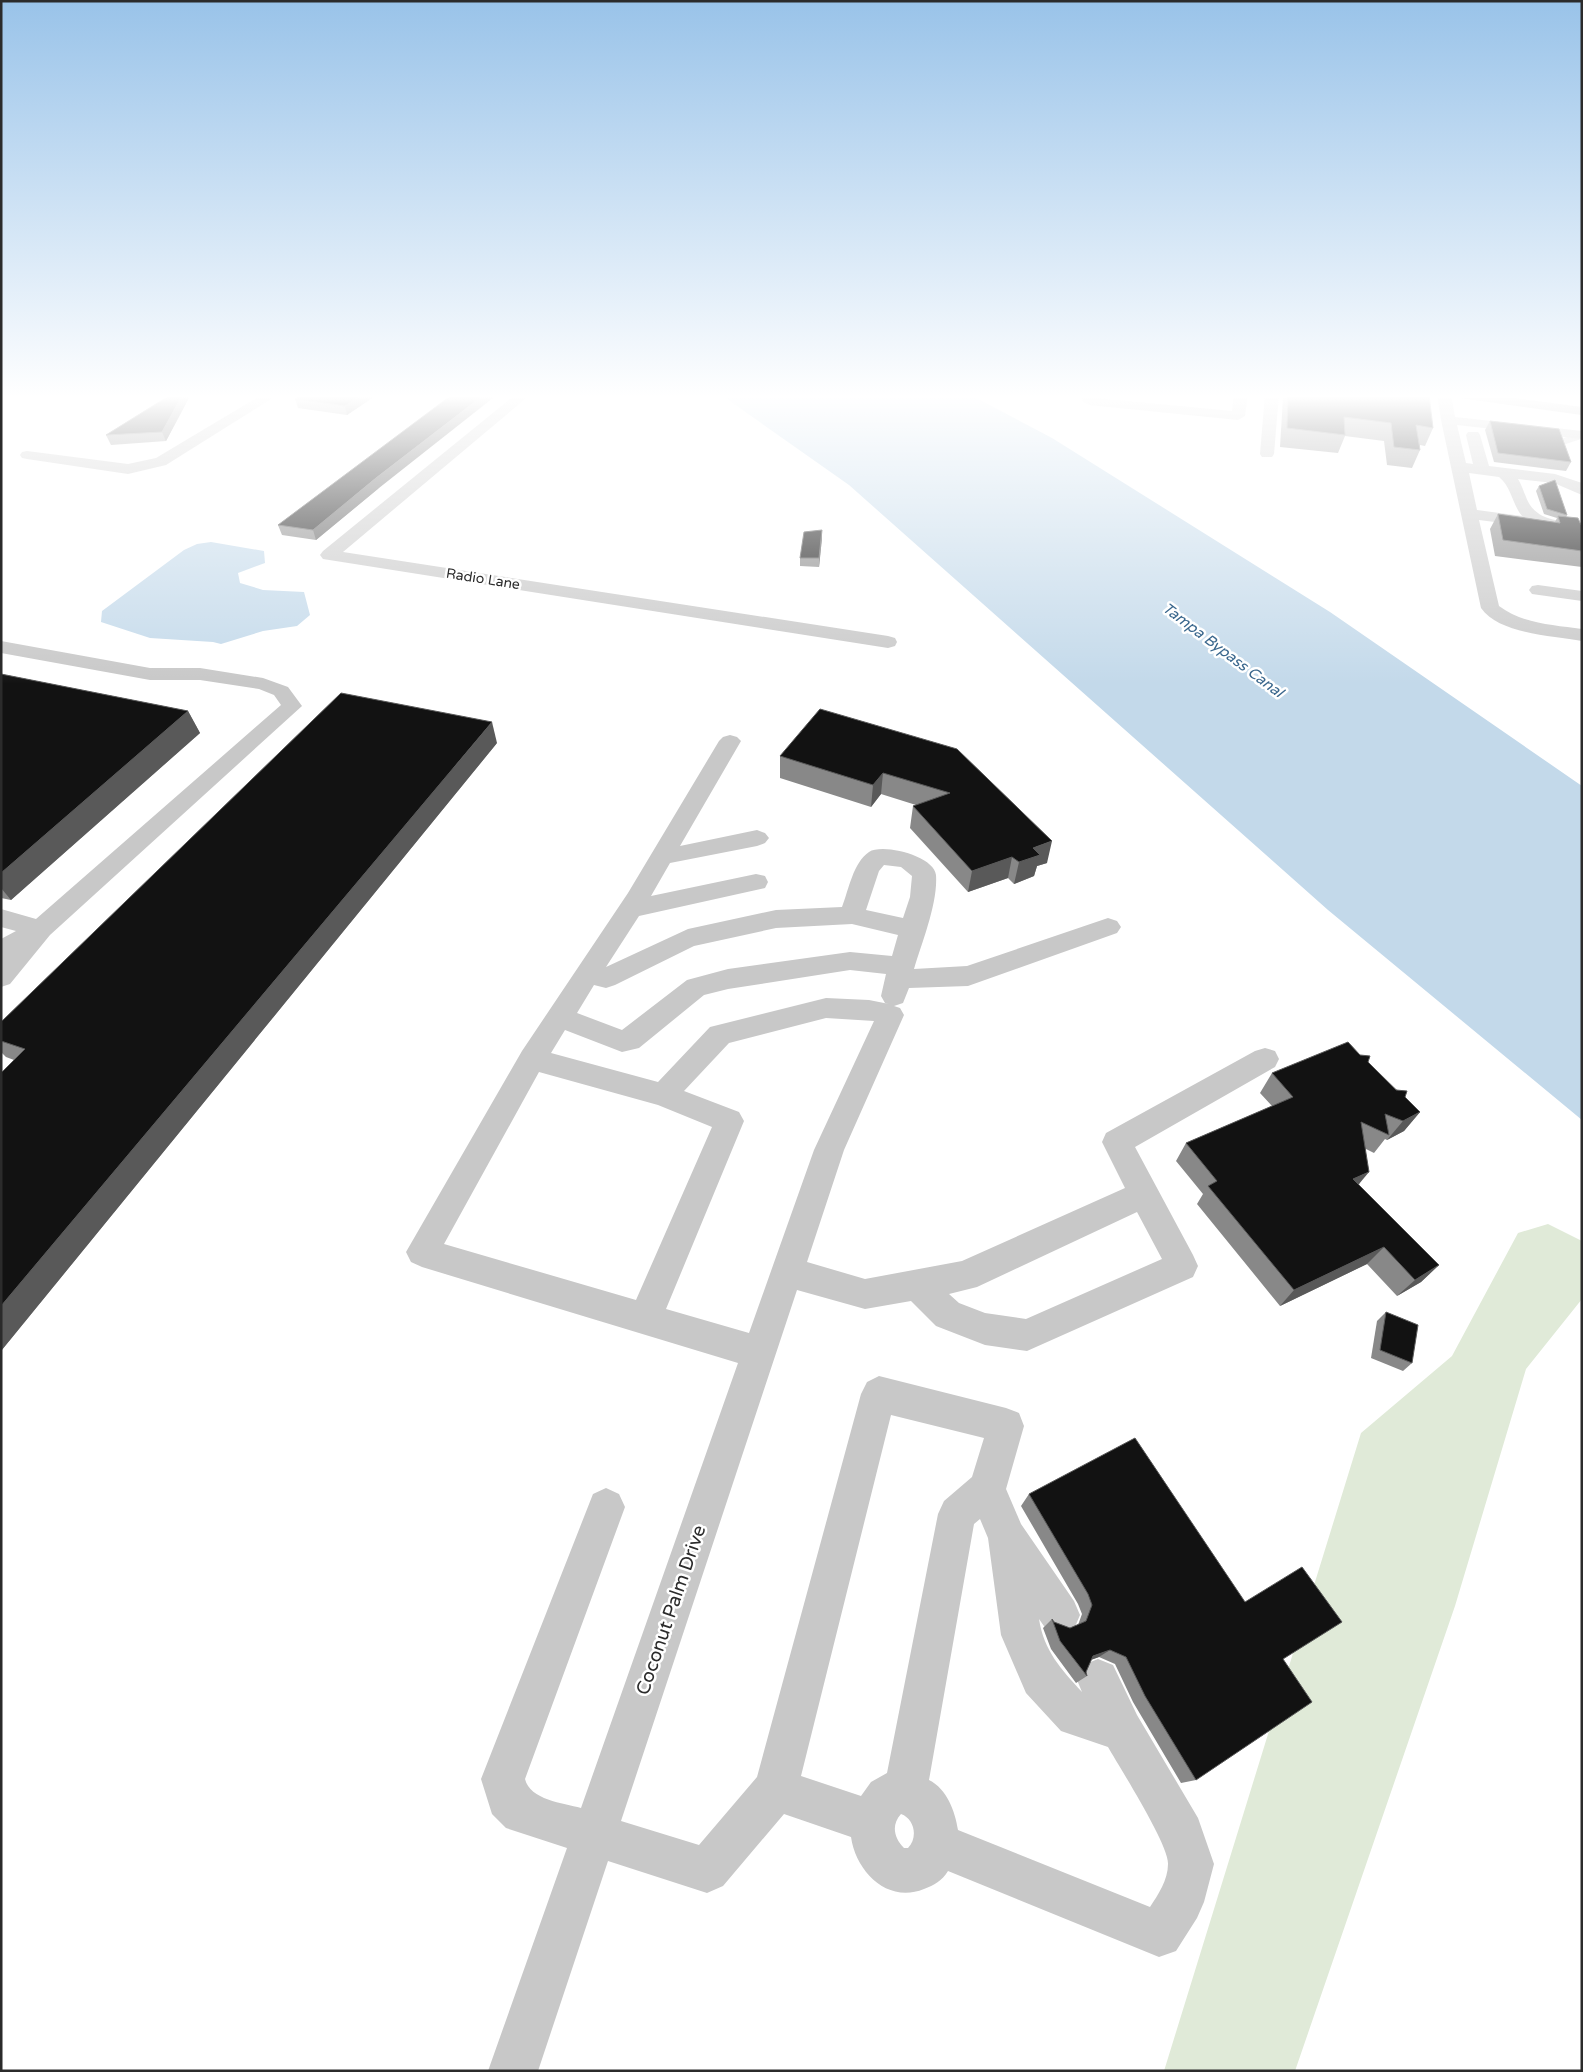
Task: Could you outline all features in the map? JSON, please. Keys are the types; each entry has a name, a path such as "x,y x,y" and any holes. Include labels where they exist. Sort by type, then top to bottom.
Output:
{"street":[{"name":"Radio Lane","path":"408,491 329,556 888,642"},
{"path":"1466,491 1490,608 1498,615 1514,622 1535,628 1582,635"},
{"path":"1521,491 1524,507 1539,522"},
{"path":"1565,500 1582,502"},
{"path":"1470,514 1582,528"},
{"path":"1538,590 1582,596"},
{"path":"1,647 150,674 200,674 263,684 281,691 292,706 41,929 1,977"},
{"path":"730,741 630,909 532,1059 422,1252 759,1353"},
{"path":"662,857 757,838"},
{"name":"Coconut Palm Drive","path":"513,2071 828,1150 890,1015 900,972 922,897 924,873 907,860 878,857 868,868 852,915"},
{"path":"630,909 756,882"},
{"path":"588,974 606,978 688,938 776,919 852,915 912,928"},
{"path":"1,918 41,929"},
{"path":"559,1017 622,1040 629,1040 696,987 728,979 850,961 900,972 968,976 1108,928"},
{"path":"1,951 41,929"},
{"path":"663,1095 720,1035 826,1008 869,1010 890,1015"},
{"path":"532,1059 663,1095 729,1121 645,1318"},
{"path":"917,1285 948,1315 985,1329 1027,1335 1182,1266 1117,1142 1265,1059"},
{"path":"787,1272 865,1294 965,1276 1144,1194"},
{"path":"606,1507 503,1779 508,1798 522,1812 594,1833 707,1870 776,1789 879,1394 1006,1426 986,1489 957,1514 905,1792"},
{"path":"986,1489 1007,1538 1060,1614"},
{"path":"1007,1538 1021,1635 1040,1678 1076,1716 1122,1730"},
{"path":"935,1843 1159,1934 1181,1902 1191,1864 1182,1834 1122,1730 1098,1680"},
{"path":"776,1789 873,1822"},
{"path":"895,1792 905,1792 915,1794 924,1801 931,1812 935,1825 935,1843 930,1857 918,1869 907,1872 896,1870 886,1863 878,1853 874,1841 873,1822 879,1805 886,1797 895,1792"}],"green space":[{"path":"1548,1224 1582,1241 1582,1299 1526,1369 1455,1606 1295,2071 1164,2071 1361,1433 1452,1356 1518,1233"}],"water":[{"name":"Tampa Bypass Canal","path":"855,491 1136,491 1330,612 1582,786 1582,1120 1328,910"},
{"path":"211,542 264,551 265,563 238,573 240,583 263,590 304,592 310,615 297,626 263,631 221,644 150,638 101,622 102,611 184,550 197,544"}],"building":[{"path":"324,491 361,491 313,530 278,525"},
{"path":"1541,491 1559,491 1567,515 1547,509"},
{"path":"1498,514 1560,523 1558,516 1578,518 1582,525 1582,551 1503,540"},
{"path":"822,530 819,558 800,558 804,532"},
{"path":"1,674 188,711 1,873"},
{"path":"341,693 492,722 1,1306 1,1073 25,1049 1,1041 1,1022"},
{"path":"820,709 957,749 1052,841 1033,848 1040,855 1019,862 1012,857 972,871 913,806 950,793 883,773 873,785 780,756"},
{"path":"1348,1042 1360,1055 1370,1056 1368,1062 1396,1090 1407,1091 1405,1097 1420,1112 1403,1121 1385,1114 1389,1135 1361,1122 1369,1172 1353,1179 1439,1265 1415,1280 1384,1247 1294,1290 1208,1186 1217,1181 1186,1143 1293,1097 1272,1073"},
{"path":"1386,1312 1418,1325 1412,1363 1380,1350"},
{"path":"1135,1438 1245,1602 1302,1567 1342,1622 1283,1659 1312,1702 1196,1780 1145,1696 1126,1657 1110,1650 1093,1656 1086,1672 1087,1676 1060,1641 1052,1619 1054,1622 1070,1628 1086,1621 1092,1605 1088,1594 1029,1494"}]}
